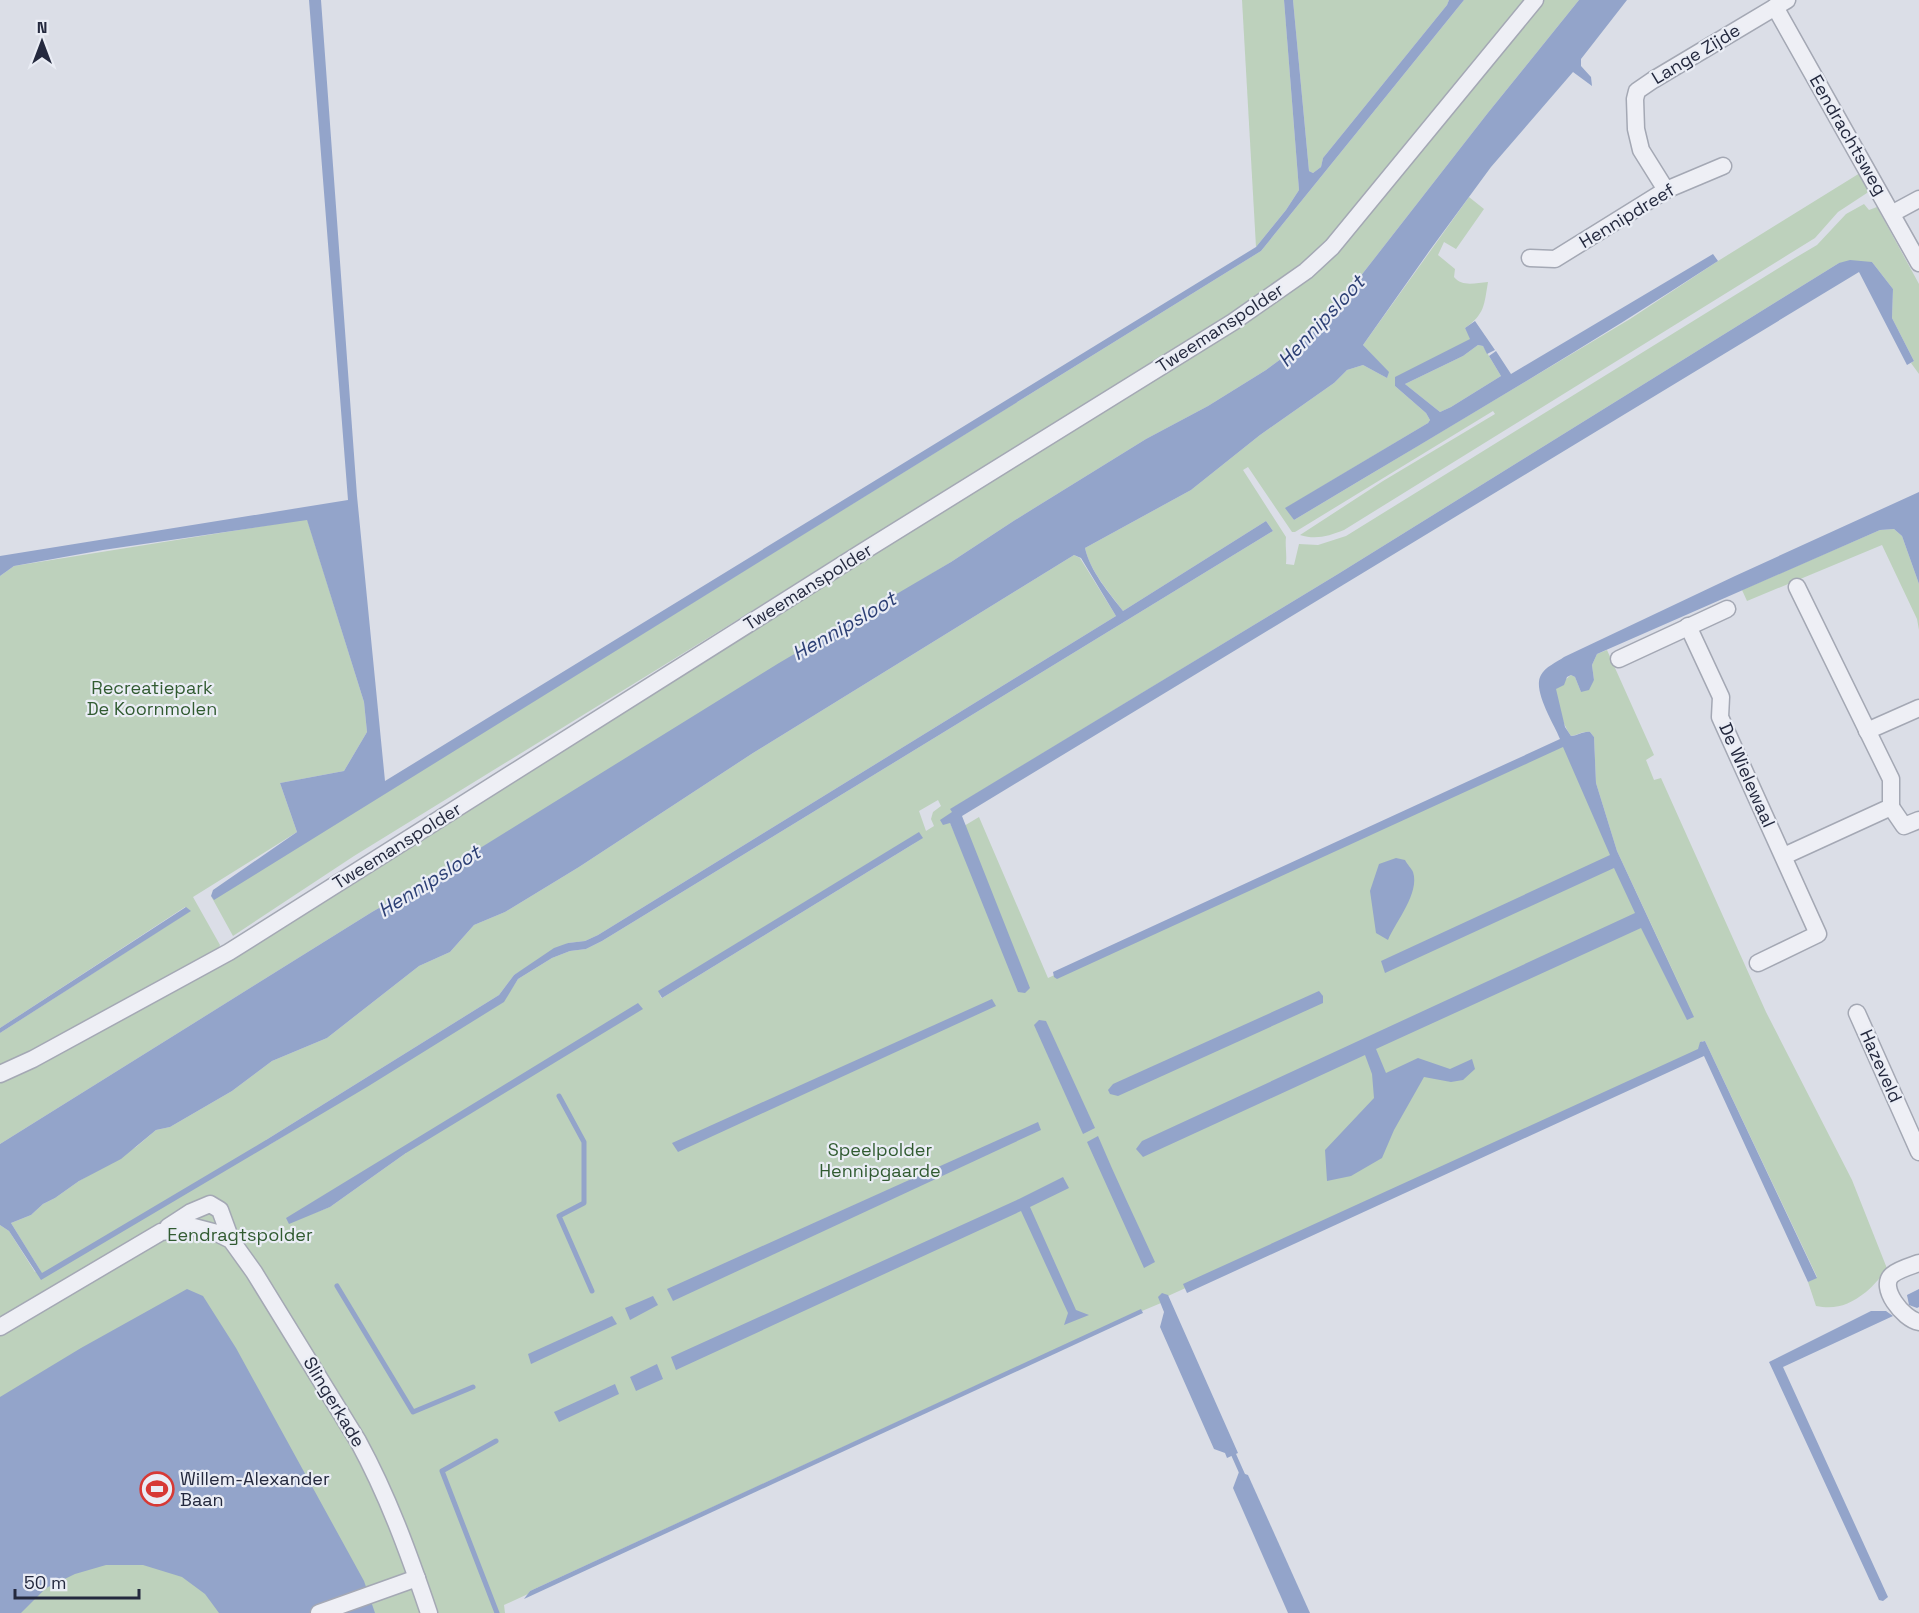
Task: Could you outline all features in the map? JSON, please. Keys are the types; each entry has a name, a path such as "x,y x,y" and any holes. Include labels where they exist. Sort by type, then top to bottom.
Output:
{"street":[{"name":"Tweemanspolder","path":"0,1074 33,1059 229,952 874,545 1233,322 1306,271 1332,248 1535,0"},
{"name":"Lange Zijde","path":"1666,190 1638,141 1635,99 1637,91 1781,4"},
{"name":"Eendrachtsweg","path":"1781,4 1919,263"},
{"name":"Hennipdreef","path":"1530,258 1556,259 1666,190 1723,166"},
{"path":"1893,213 1919,199"},
{"path":"1797,587 1891,779 1891,807 1904,826 1919,819"},
{"path":"1619,659 1727,609"},
{"name":"De Wielewaal","path":"1688,626 1721,697 1720,717 1818,934 1758,963"},
{"path":"1867,731 1919,708"},
{"path":"1784,856 1891,807"},
{"name":"Hazeveld","path":"1857,1013 1919,1152"},
{"name":"Slingerkade","path":"160,1233 191,1212 210,1204 220,1210 231,1240 254,1272 358,1441 392,1508 429,1613"},
{"path":"0,1327 160,1233 194,1227 217,1233 231,1240"},
{"path":"1919,1263 1892,1275 1888,1281 1889,1291 1903,1314 1919,1322"},
{"path":"320,1613 417,1578"}],"green space":[{"path":"1242,0 1284,0 1299,190 1256,247"},
{"path":"1293,0 1449,0 1323,158 1321,167 1313,173 1309,171"},
{"path":"1464,0 1527,0 1324,245 1275,286 354,856 233,936 211,896 214,899 1261,251"},
{"path":"1544,0 1579,0 1349,291 1304,342 1266,370 1208,406 1146,439 951,562 372,912 0,1144 0,1081 361,870 1177,366 1376,207"},
{"path":"1860,173 1870,191 1838,212 1815,238 1344,530 1322,537 1300,535 1383,481 1495,414 1493,411 1295,532 1292,532 1248,467 1243,470 1286,537 1286,564 1294,565 1299,544 1318,545 1346,536 1817,245 1846,214 1864,204 1869,210 1877,207 1919,284 1919,374 1911,363 1914,361 1892,318 1893,289 1872,262 1839,263 1338,574 951,809 953,812 950,823 954,832 979,817 1048,978 1564,740 1694,1016 1617,851 1596,783 1594,737 1590,732 1571,736 1559,707 1555,688 1571,675 1575,677 1581,692 1594,680 1592,665 1597,654 1607,650 1654,755 1646,760 1654,780 1661,778 1766,1012 1852,1180 1888,1271 1866,1292 1842,1305 1816,1306 1808,1282 1817,1277 1705,1041 1702,1041 1706,1052 1168,1296 1160,1300 1161,1303 1141,1310 530,1591 504,1605 505,1613 0,1613 0,1225 9,1231 35,1272 40,1270 11,1223 31,1215 43,1204 136,1147 156,1130 170,1127 232,1091 272,1061 327,1038 419,966 450,952 474,925 505,912 579,867 753,753 1074,555 1080,558 1116,616 598,935 585,941 568,943 514,975 499,995 266,1140 269,1145 503,1002 518,979 552,958 570,951 586,949 602,941 1273,531 1266,521 1123,611 1096,573 1085,548 1191,490 1260,435 1334,383 1347,370 1363,365 1387,378 1388,372 1363,345 1469,197 1484,209 1456,249 1444,242 1438,255 1455,269 1454,277 1457,280 1469,284 1488,282 1480,313 1465,328 1471,339 1395,386 1426,413 1430,420 1286,508 1294,520 1630,319 1718,261","holes":["938,800 941,806 933,812 931,819 934,826 926,831 919,811","923,838 662,998 659,991","403,1148 406,1153 330,1207 309,1215 305,1207"]},
{"path":"1478,345 1483,346 1501,376 1451,407 1440,412 1405,384 1463,356"},
{"name":"Recreatiepark De Koornmolen","path":"307,519 364,702 367,732 344,771 280,783 297,832 193,897 220,945 218,951 30,1054 0,1067 0,1033 190,911 185,907 0,1028 0,576 14,566"},
{"path":"1894,529 1902,536 1919,584 1919,630 1917,619 1882,545 1747,601 1742,590 1880,530"}],"water":[{"path":"309,0 321,0 357,496 385,781 1256,247 1299,190 1284,0 1293,0 1309,171 1313,173 1321,167 1323,158 1449,0 1464,0 1261,251 214,900 211,896 213,890 297,832 280,783 344,771 367,732 364,702 307,520 103,550 14,566 0,576 0,556 348,500"},
{"name":"Hennipsloot","path":"1579,0 1627,0 1581,59 1581,66 1591,77 1592,86 1573,72 1491,167 1363,345 1389,372 1387,378 1363,365 1347,370 1334,383 1260,435 1191,490 1085,548 1096,573 1123,611 1266,521 1273,531 602,941 586,949 570,951 552,958 518,979 504,1002 367,1087 41,1280 9,1231 0,1225 0,1144 372,912 443,871 779,663 951,562 1146,439 1208,406 1266,370 1304,342 1349,291","holes":["1074,555 1081,558 1116,616 598,935 585,941 554,948 514,975 499,995 266,1140 42,1273 11,1223 31,1215 43,1204 79,1181 121,1159 156,1130 170,1127 232,1091 272,1061 327,1038 419,966 450,952 474,925 505,912 579,867 753,753"]},
{"path":"1713,254 1718,261 1666,295 1294,520 1285,508 1428,423 1430,420 1426,413 1395,386 1395,377 1470,339 1465,328 1475,321 1495,350 1487,354 1483,346 1478,345 1463,356 1405,384 1440,412 1501,376 1489,356 1496,351 1511,374"},
{"path":"1850,260 1872,262 1893,289 1892,318 1914,361 1907,365 1859,272 962,816 1030,988 1025,993 1018,992 950,823 943,825 940,820 952,812 950,809 1338,574 1839,263"},
{"path":"1919,492 1919,584 1902,536 1894,529 1880,530 1597,654 1592,665 1594,680 1589,690 1581,692 1575,677 1571,675 1567,677 1564,685 1556,689 1565,727 1571,736 1590,732 1594,737 1596,783 1617,851 1694,1017 1687,1020 1641,928 1376,1049 1386,1073 1418,1058 1450,1069 1472,1059 1475,1069 1463,1080 1451,1082 1424,1077 1394,1130 1382,1158 1351,1176 1327,1181 1325,1150 1374,1098 1372,1074 1365,1055 1143,1157 1136,1149 1142,1141 1635,913 1614,868 1385,973 1381,961 1610,855 1563,747 1057,979 1053,972 1560,739 1539,689 1541,675 1551,665 1735,576"},
{"path":"919,832 923,838 662,998 658,991"},
{"path":"1396,858 1405,860 1412,871 1414,880 1410,898 1388,940 1376,933 1370,891 1379,864"},
{"path":"186,907 191,911 0,1033 0,1028"},
{"path":"1319,991 1323,996 1323,1003 1118,1096 1110,1094 1108,1090 1113,1084"},
{"path":"992,999 996,1006 678,1152 672,1143"},
{"path":"638,1003 643,1009 406,1153 330,1207 289,1224 286,1218"},
{"path":"1039,1020 1046,1021 1095,1128 1083,1134 1034,1025"},
{"path":"1705,1041 1817,1278 1808,1282 1704,1056 1187,1293 1183,1284 1698,1049 1700,1042"},
{"path":"1038,1122 1041,1130 673,1301 667,1289"},
{"path":"1098,1136 1155,1262 1144,1268 1087,1142"},
{"path":"1063,1177 1069,1188 1030,1207 1076,1310 1089,1315 1064,1325 1068,1313 1021,1211 676,1370 671,1357"},
{"name":"Willem-Alexander Baan","path":"187,1289 203,1296 236,1348 364,1581 375,1613 219,1613 205,1594 182,1577 143,1565 106,1565 75,1574 46,1588 21,1613 0,1613 0,1397 81,1348"},
{"path":"1919,1289 1919,1307 1917,1308 1909,1305 1907,1295"},
{"path":"1162,1293 1168,1295 1238,1453 1227,1458 1225,1453 1214,1449 1160,1327 1164,1312 1158,1297"},
{"path":"653,1296 658,1305 630,1320 625,1308"},
{"path":"1141,1309 1143,1313 524,1599 530,1591"},
{"path":"1871,1311 1886,1311 1893,1316 1783,1367 1888,1597 1883,1601 1879,1600 1769,1362"},
{"path":"612,1316 617,1324 531,1364 528,1354"},
{"path":"657,1364 663,1379 636,1391 630,1377"},
{"path":"615,1384 619,1394 559,1422 554,1412"},
{"path":"1239,1472 1248,1475 1310,1613 1288,1613 1233,1488"}],"waterway":[{"path":"559,1096 584,1142 584,1203 559,1216 592,1291"},
{"path":"337,1286 413,1412 473,1387"},
{"path":"496,1441 442,1471 497,1613"},
{"path":"1232,1451 1244,1478"}],"place":[{"name":"Willem-Alexander Baan","path":"157,1489"}],"park label":[{"name":"Speelpolder Hennipgaarde","path":"880,1160"},
{"name":"Eendragtspolder","path":"240,1235"}]}
